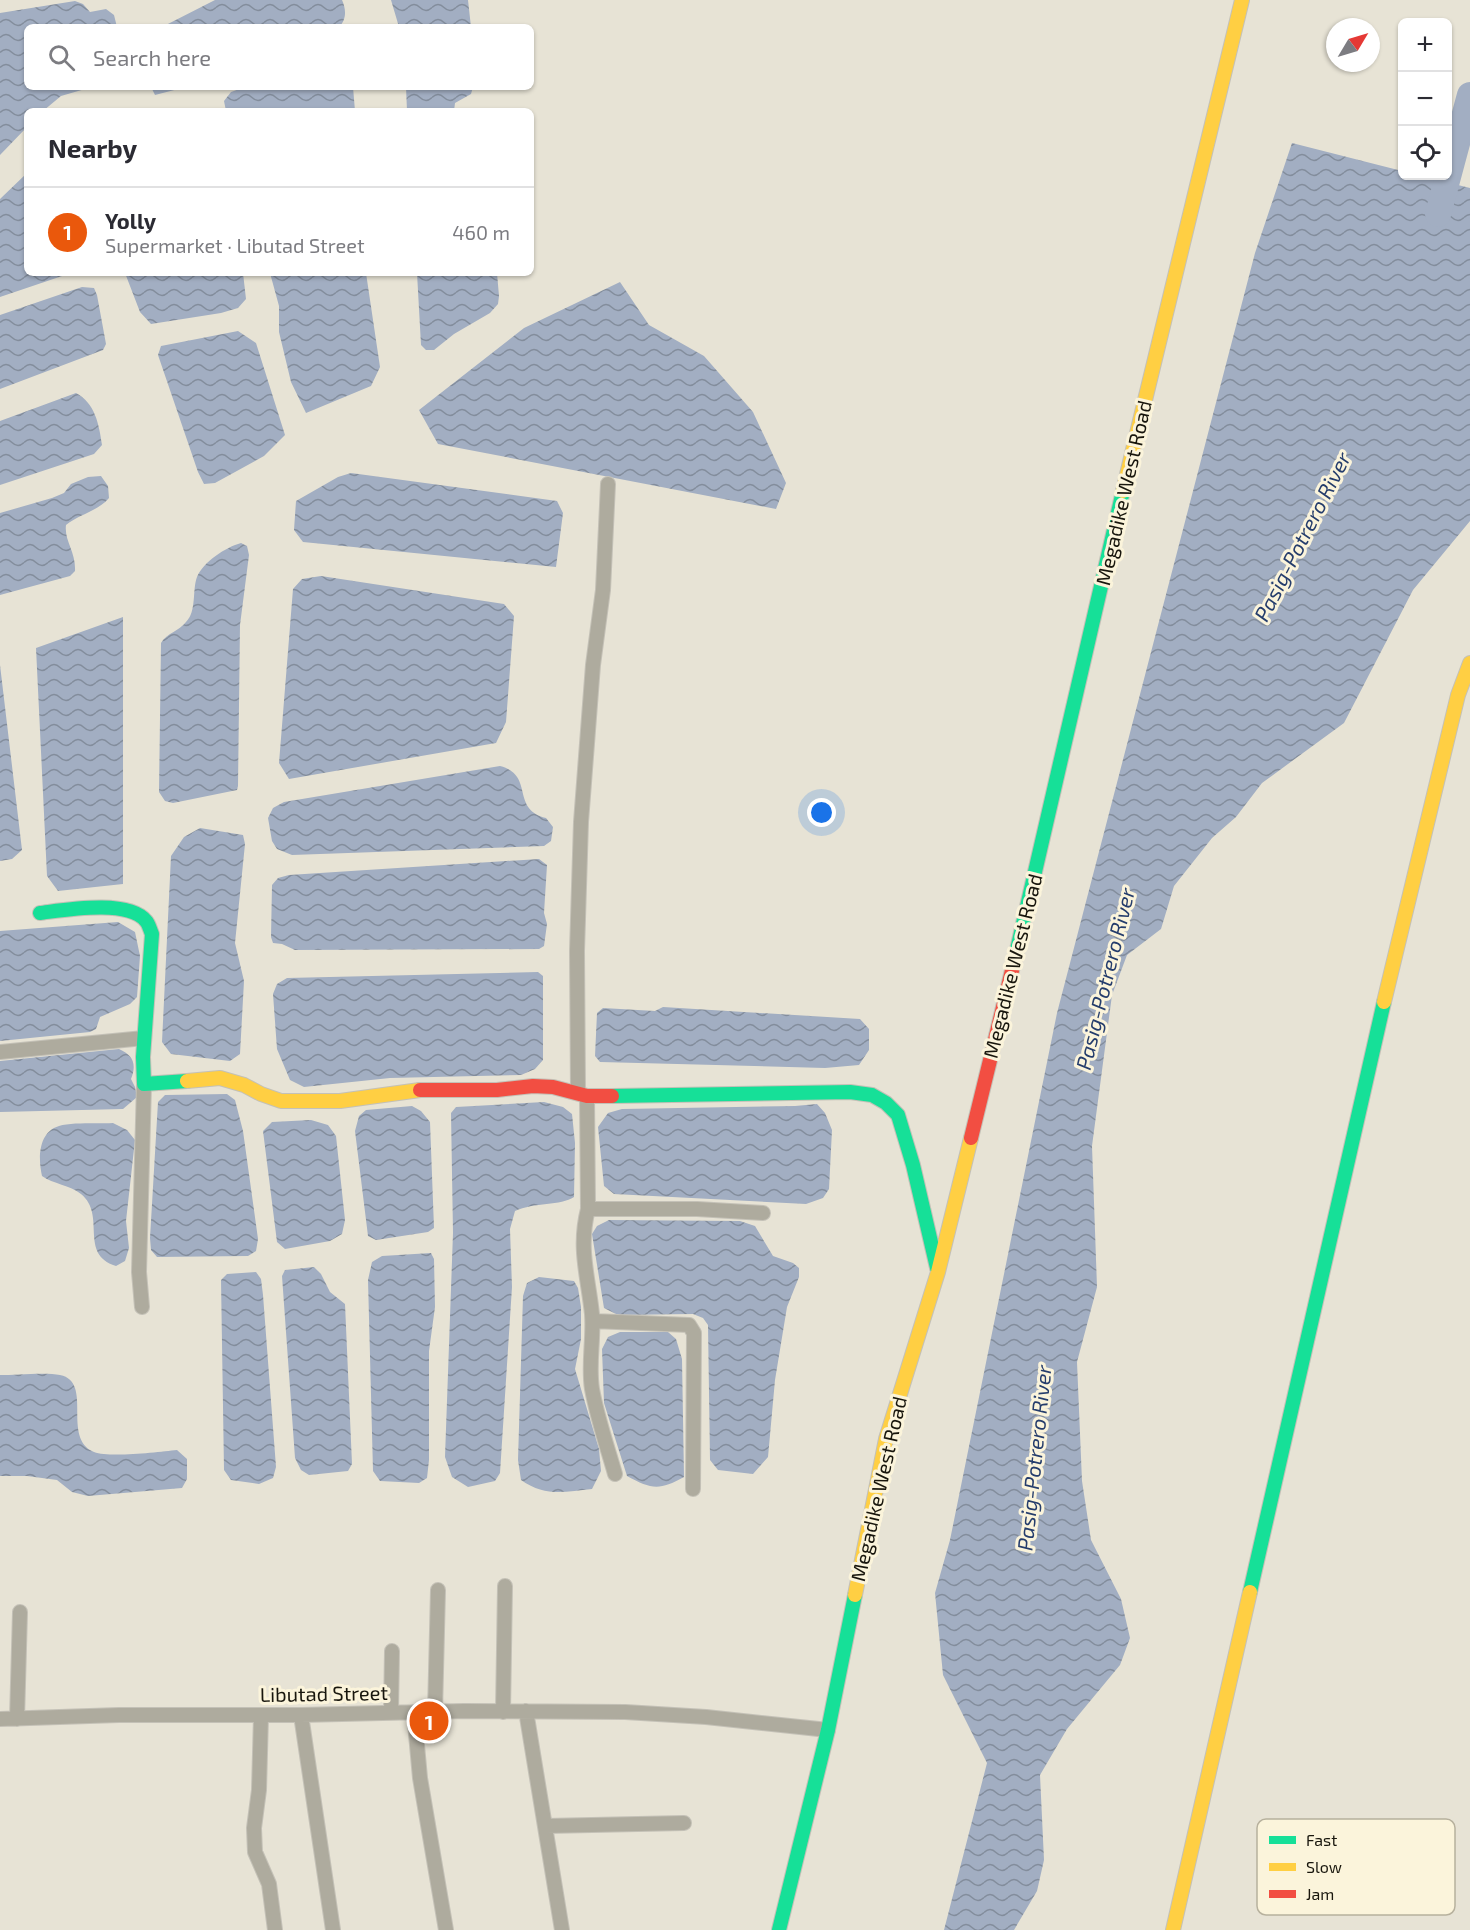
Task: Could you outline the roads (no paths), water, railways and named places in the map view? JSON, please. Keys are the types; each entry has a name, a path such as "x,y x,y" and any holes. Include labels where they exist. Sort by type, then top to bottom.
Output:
{"street":[{"name":"Megadike West Road","path":"779,1930 828,1730 886,1440 938,1272 1027,911 1136,439 1242,0"},
{"path":"608,484 603,590 592,676 580,822 577,951 588,1209 584,1224 582,1253 589,1284 592,1321 590,1356 592,1389 615,1474"},
{"path":"1173,1930 1389,980 1458,695 1470,663"},
{"path":"40,913 79,909 122,909 137,915 146,922 152,934 144,1038 139,1272 142,1307"},
{"path":"0,1052 144,1038"},
{"path":"144,1084 220,1078 244,1085 281,1101 340,1101 416,1090 497,1090 533,1086 582,1094 850,1092 872,1095 886,1103 898,1115 913,1165 938,1272"},
{"path":"588,1209 697,1209 763,1213"},
{"path":"592,1321 689,1325 694,1333 693,1489"},
{"path":"502,1712 505,1586"},
{"path":"435,1712 438,1590"},
{"path":"17,1719 20,1612"},
{"path":"391,1713 392,1651"},
{"path":"414,1712 420,1778 446,1930"},
{"name":"Libutad Street","path":"0,1719 414,1712 625,1712 706,1717 828,1730"},
{"path":"526,1712 562,1930"},
{"path":"301,1715 333,1930"},
{"path":"261,1716 255,1852 269,1884 275,1930"},
{"path":"546,1826 684,1823"}],"water":[{"path":"215,0 342,0 345,14 341,24 168,24"},
{"path":"391,0 468,0 471,24 398,24"},
{"path":"75,1 83,4 90,12 106,9 114,15 116,24 24,24 24,90 82,90 61,96 47,108 24,108 24,130 0,155 0,13"},
{"path":"152,90 174,90 155,95"},
{"path":"237,90 353,90 355,108 225,108 224,101 231,92"},
{"path":"406,90 472,90 471,94 455,103 454,108 407,108"},
{"path":"1292,143 1398,170 1398,180 1438,180 1470,188 1470,521 1413,590 1344,723 1262,783 1236,817 1212,838 1174,886 1161,929 1127,955 1112,995 1092,1146 1097,1287 1077,1362 1082,1481 1091,1540 1121,1599 1130,1638 1120,1665 1067,1729 1040,1775 1044,1860 1037,1891 1014,1930 944,1930 987,1763 943,1675 935,1593 950,1540 1057,1013 1255,253"},
{"path":"24,176 24,276 62,276 0,297 0,199"},
{"path":"126,276 243,276 246,299 238,308 221,313 151,324 140,312"},
{"path":"271,276 366,276 380,367 371,386 306,413 291,382 279,332 279,306"},
{"path":"417,276 497,276 498,304 490,313 454,334 434,350 426,350 421,345"},
{"path":"620,282 649,325 704,356 753,412 786,483 776,509 438,444 419,410 524,328"},
{"path":"82,287 94,288 97,295 106,344 103,350 0,389 0,315"},
{"path":"238,331 256,343 285,435 264,456 215,483 204,484 158,355 161,346"},
{"path":"76,393 92,408 102,445 94,454 0,485 0,421"},
{"path":"351,473 557,501 563,513 556,567 303,542 294,530 296,501 338,477"},
{"path":"101,476 108,486 109,498 100,506 66,525 75,571 70,576 0,595 0,513 52,498 64,493 71,484 88,477"},
{"path":"241,543 247,546 249,555 240,625 237,790 173,803 165,801 159,792 161,643 183,625 192,612 197,577 204,566 222,552"},
{"path":"321,576 504,604 514,616 506,722 496,743 289,779 279,763 293,589 302,579"},
{"path":"123,617 123,884 58,891 47,876 36,648"},
{"path":"0,665 22,850 12,859 0,861"},
{"path":"500,766 511,770 517,777 529,807 535,814 546,818 553,827 551,841 544,846 292,855 277,849 272,841 268,818 273,808 284,802"},
{"path":"200,828 243,835 245,844 235,943 244,981 240,1054 230,1061 171,1054 162,1042 171,856 184,837"},
{"path":"539,859 547,865 544,913 547,924 544,946 539,949 295,950 273,943 271,937 272,885 278,878 289,875"},
{"path":"118,922 135,932 140,956 137,997 130,1004 100,1017 96,1029 90,1032 0,1041 0,931"},
{"path":"538,972 543,976 543,1060 535,1069 521,1075 390,1078 304,1087 290,1080 277,1049 273,994 277,984 287,978"},
{"path":"663,1007 860,1019 869,1029 869,1050 859,1065 825,1068 600,1062 595,1056 597,1013 603,1008 655,1011"},
{"path":"119,1049 131,1057 134,1064 131,1079 137,1097 123,1109 0,1112 0,1061"},
{"path":"227,1094 235,1100 243,1131 258,1239 256,1251 248,1256 157,1257 151,1250 150,1238 158,1102 165,1095"},
{"path":"544,1102 563,1107 572,1114 575,1143 574,1197 562,1202 530,1206 515,1211 510,1229 512,1287 500,1473 495,1481 468,1487 452,1477 445,1457 453,1233 451,1113 456,1107"},
{"path":"817,1104 825,1113 832,1130 829,1189 823,1198 806,1204 614,1194 604,1186 598,1127 608,1113 622,1109"},
{"path":"412,1106 421,1111 430,1122 434,1228 428,1232 376,1240 368,1236 355,1131 359,1116 366,1110"},
{"path":"311,1120 328,1125 336,1136 345,1220 342,1234 330,1241 285,1249 277,1242 263,1131 272,1122"},
{"path":"113,1123 127,1130 135,1140 126,1221 129,1248 125,1261 116,1266 98,1253 92,1212 88,1203 77,1191 42,1176 40,1162 43,1140 52,1129 71,1124"},
{"path":"609,1220 740,1221 755,1226 773,1256 793,1263 799,1268 799,1277 787,1307 775,1380 768,1457 753,1474 718,1470 710,1460 708,1325 703,1318 693,1314 618,1315 604,1308 592,1234 597,1226"},
{"path":"431,1253 434,1259 435,1307 429,1351 427,1478 419,1483 380,1481 373,1471 368,1280 372,1262 382,1256"},
{"path":"314,1267 321,1274 330,1292 345,1304 352,1464 348,1471 309,1475 301,1470 295,1458 282,1276 285,1270"},
{"path":"256,1272 261,1279 263,1295 276,1467 273,1478 259,1484 231,1480 224,1470 221,1280 227,1274"},
{"path":"539,1277 574,1281 578,1288 581,1307 581,1339 575,1369 599,1449 601,1471 592,1489 547,1491 521,1480 518,1460 523,1296 527,1283"},
{"path":"620,1332 668,1332 676,1339 682,1359 684,1477 668,1485 649,1486 627,1476 604,1403 602,1349 608,1337"},
{"path":"54,1374 70,1380 75,1388 78,1423 84,1445 101,1454 177,1450 187,1459 187,1479 182,1488 88,1496 72,1492 57,1480 27,1476 0,1476 0,1375"}],"waterway":[{"name":"Pasig-Potrero River","path":"1438,214 1470,95"}],"place":[{"name":"Yolly","path":"429,1721"}]}
